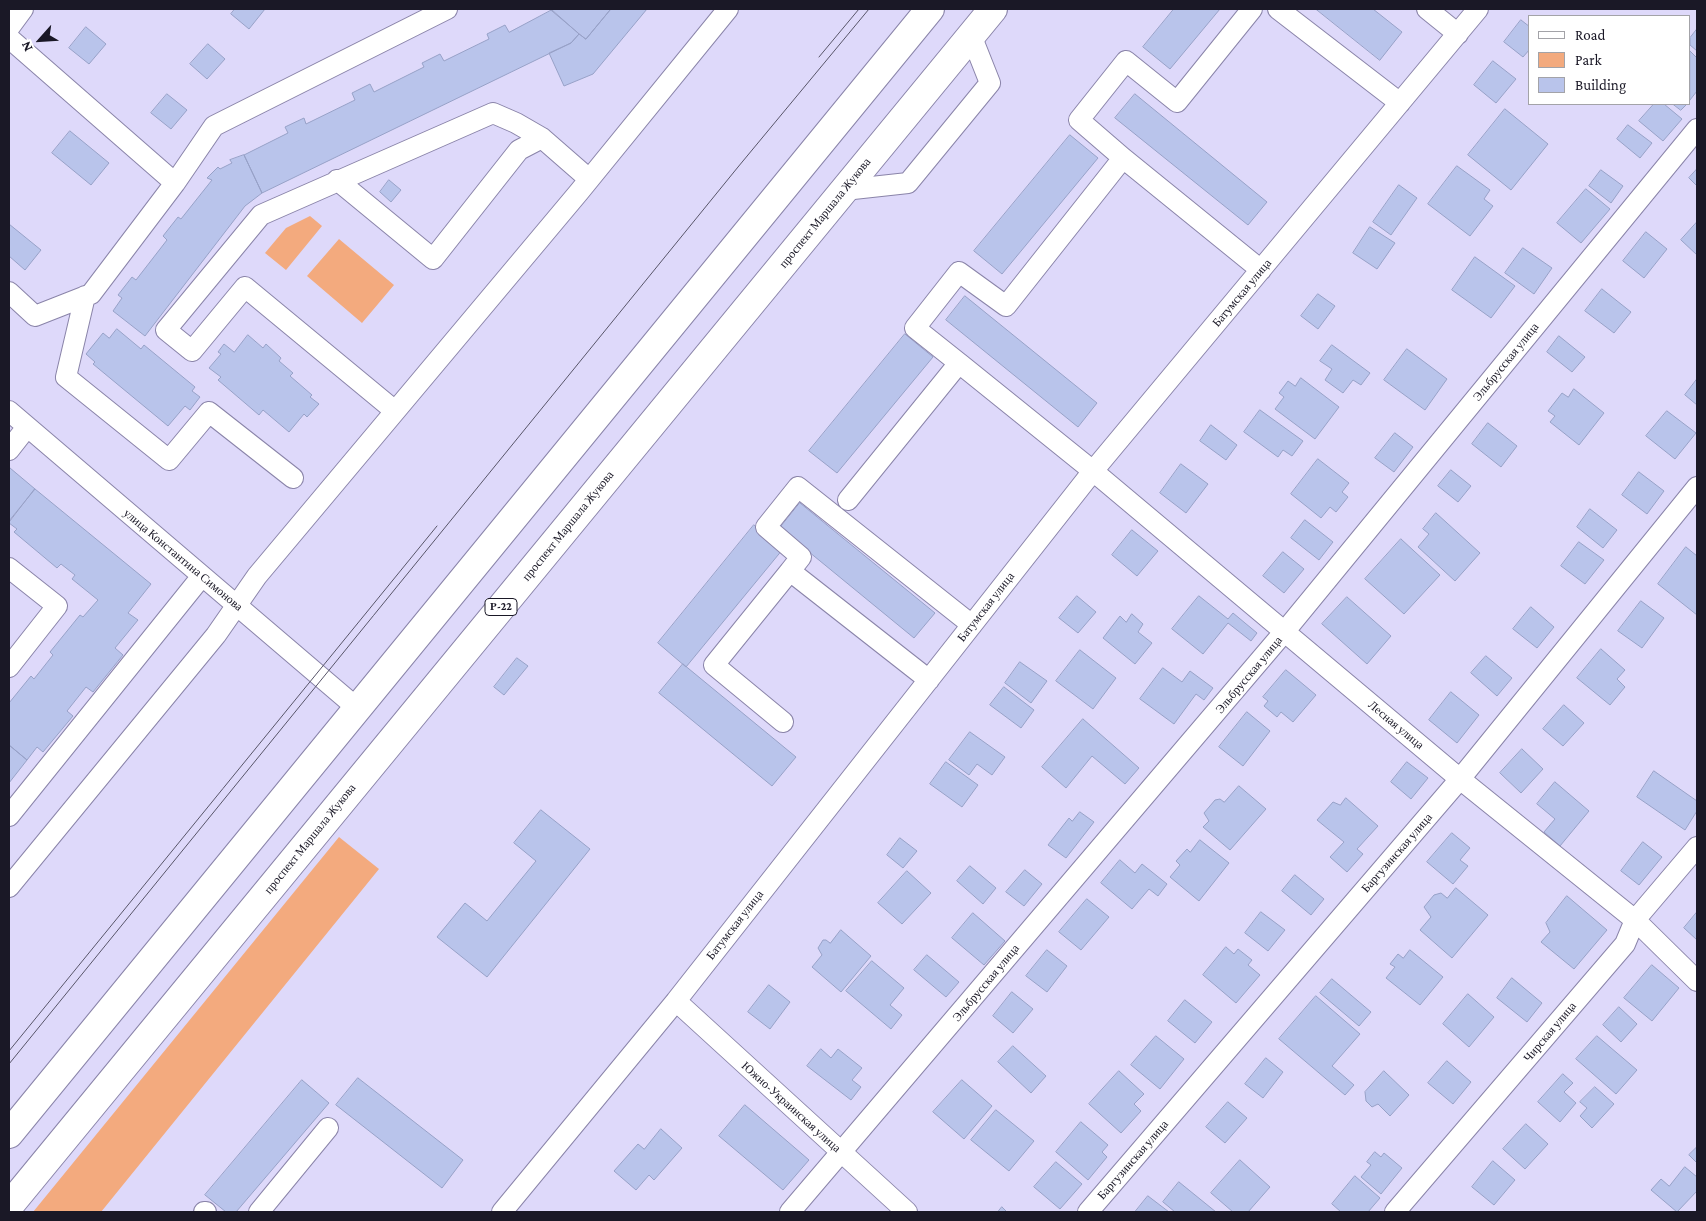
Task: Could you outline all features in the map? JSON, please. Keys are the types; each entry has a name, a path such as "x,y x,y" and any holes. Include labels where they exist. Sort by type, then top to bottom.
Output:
{"highway":[{"path":"9,1134 930,9"},
{"name":"проспект Маршала Жукова","path":"9,1206 993,9"}],"street":[{"path":"9,28 23,9"},
{"path":"9,292 35,316 91,294 175,182 214,126 447,9"},
{"path":"9,887 216,635 257,576 589,179 728,9"},
{"path":"1252,9 1177,102 1126,61 1079,120 1261,270"},
{"path":"1278,9 1400,103"},
{"path":"1427,9 1458,34"},
{"name":"Батумская улица","path":"502,1212 676,1001 1093,471 1478,9"},
{"path":"844,190 908,183 990,83 971,35"},
{"path":"9,38 175,182"},
{"path":"245,287 192,352 166,330 260,215 493,113 516,123 542,138 589,179"},
{"name":"Эльбрусская улица","path":"790,1212 1286,632 1697,129"},
{"path":"337,180 433,259 519,150 542,138"},
{"name":"Лесная улица","path":"1123,158 1006,306 959,272 915,328 1093,471 1460,779 1635,920 1697,981"},
{"path":"219,266 395,411"},
{"path":"85,296 66,377 168,460 209,412 293,478"},
{"path":"848,500 959,363"},
{"name":"улица Константина Симонова","path":"9,411 357,708"},
{"path":"9,450 26,427"},
{"path":"783,722 714,665 801,557 766,527 798,487 972,625"},
{"name":"Баргузинская улица","path":"1088,1212 1460,779 1697,487"},
{"path":"9,568 57,606 9,667"},
{"path":"790,571 929,680"},
{"path":"9,816 202,576"},
{"name":"Чирская улица","path":"1395,1212 1625,944 1635,920 1697,847"},
{"name":"Южно-Украинская улица","path":"676,1001 907,1212"},
{"path":"259,1212 328,1128"}],"green space":[{"path":"310,216 322,226 286,270 265,253 286,228"},
{"path":"339,239 394,285 362,323 307,276"},
{"path":"339,837 379,869 101,1212 33,1212"}],"building":[{"path":"235,9 265,9 249,29 231,14"},
{"path":"550,9 609,9 610,10 586,39"},
{"path":"609,9 647,9 593,74 564,86 549,53 571,43 579,34 586,39"},
{"path":"1174,9 1220,9 1170,69 1143,47"},
{"path":"1316,9 1373,9 1402,32 1380,60"},
{"path":"552,10 579,34 571,43 262,193 244,155 288,133 285,127 304,118 306,124 355,100 352,93 370,84 374,92 424,67 422,63 440,54 444,61 489,39 487,34 505,25 509,32"},
{"path":"1521,20 1528,25 1528,51 1523,57 1504,42"},
{"path":"86,27 106,44 89,64 69,48"},
{"path":"1697,29 1697,51 1691,46 1691,37"},
{"path":"208,44 225,59 207,79 190,64"},
{"path":"1691,52 1697,58 1697,91 1691,99"},
{"path":"1493,61 1516,79 1496,103 1474,85"},
{"path":"167,94 187,110 171,129 151,113"},
{"path":"1135,94 1267,202 1248,225 1115,118"},
{"path":"1653,105 1665,105 1682,119 1663,141 1639,121"},
{"path":"1674,105 1686,105 1681,110"},
{"path":"1505,109 1548,144 1511,190 1468,155"},
{"path":"1628,125 1652,143 1640,158 1617,139"},
{"path":"70,131 109,163 91,185 52,153"},
{"path":"1070,135 1098,158 1002,274 974,251"},
{"path":"244,155 262,193 245,206 145,336 113,311 122,298 118,295 132,277 136,280 167,240 163,236 178,217 181,219 212,180 207,178 218,167 220,169 232,163 230,160"},
{"path":"1457,166 1490,190 1484,199 1493,206 1470,236 1428,204"},
{"path":"1697,169 1697,186 1689,178"},
{"path":"1601,170 1623,186 1611,203 1589,186"},
{"path":"389,180 401,190 391,202 380,192"},
{"path":"1399,185 1417,198 1391,235 1373,222"},
{"path":"1586,189 1610,209 1581,243 1557,223"},
{"path":"1697,222 1697,255 1681,240"},
{"path":"9,224 41,250 25,270 9,256"},
{"path":"1370,227 1395,243 1377,269 1353,253"},
{"path":"1646,232 1667,249 1644,278 1623,261"},
{"path":"1523,248 1552,268 1534,294 1505,273"},
{"path":"1475,257 1515,286 1491,318 1452,290"},
{"path":"1602,289 1631,312 1614,333 1585,311"},
{"path":"1318,294 1335,306 1318,329 1301,316"},
{"path":"965,296 1097,403 1078,427 946,320"},
{"path":"117,329 141,349 144,345 195,387 192,391 200,397 190,410 185,406 168,426 93,364 95,362 86,354 103,333 109,338"},
{"path":"905,334 933,357 837,473 809,451"},
{"path":"248,335 263,348 266,344 281,358 279,361 293,373 290,376 312,395 310,397 319,404 307,417 304,414 289,432 263,410 259,415 218,380 221,377 209,368 221,354 218,352 224,344 234,352"},
{"path":"1559,336 1585,357 1572,372 1547,352"},
{"path":"1332,345 1370,373 1361,385 1353,380 1343,393 1325,380 1332,369 1320,361"},
{"path":"1407,349 1447,379 1425,410 1384,380"},
{"path":"1301,378 1339,407 1315,439 1275,409 1284,397 1279,393 1288,381 1295,386"},
{"path":"1697,379 1697,405 1685,395"},
{"path":"1574,389 1604,413 1579,445 1550,422 1555,416 1548,411 1562,393 1568,397"},
{"path":"1260,410 1303,441 1292,456 1283,450 1278,457 1244,432"},
{"path":"1667,411 1696,433 1675,459 1646,436"},
{"path":"1488,423 1517,446 1501,467 1472,444"},
{"path":"1211,425 1237,445 1226,460 1200,441"},
{"path":"1395,433 1413,447 1394,472 1375,458"},
{"path":"1318,459 1349,483 1342,492 1348,497 1336,512 1330,507 1321,518 1291,494"},
{"path":"1181,464 1208,484 1186,513 1160,493"},
{"path":"10,468 35,489 9,521 9,470"},
{"path":"1451,470 1471,486 1458,502 1438,486"},
{"path":"1639,472 1664,491 1647,514 1622,495"},
{"path":"35,489 151,584 128,613 138,620 115,648 123,655 93,692 86,687 67,711 73,716 43,752 37,747 27,760 9,745 9,703 31,676 34,679 53,655 50,652 80,615 83,617 98,600 72,579 75,575 61,564 57,568 14,532 17,529 9,523"},
{"path":"800,503 935,613 914,638 792,538 771,539"},
{"path":"1590,509 1617,530 1603,548 1577,527"},
{"path":"1436,513 1480,553 1455,581 1418,547 1429,534 1423,529"},
{"path":"1305,520 1333,542 1319,560 1291,538"},
{"path":"754,525 783,549 686,667 658,643"},
{"path":"1132,530 1158,551 1137,576 1112,555"},
{"path":"1401,539 1440,575 1404,614 1365,579"},
{"path":"1579,542 1604,560 1585,584 1561,566"},
{"path":"1686,547 1697,556 1697,615 1658,584"},
{"path":"1283,552 1304,569 1284,593 1263,576"},
{"path":"1077,596 1096,612 1078,633 1059,618"},
{"path":"1199,596 1228,619 1233,613 1257,633 1251,641 1228,623 1203,654 1172,629"},
{"path":"1347,597 1391,636 1367,664 1322,624"},
{"path":"1641,601 1664,618 1642,648 1618,631"},
{"path":"1531,607 1554,627 1537,648 1513,629"},
{"path":"1132,614 1143,624 1138,632 1152,643 1135,664 1103,638 1120,616 1126,622"},
{"path":"1601,649 1625,670 1617,679 1625,687 1610,705 1577,678"},
{"path":"1080,650 1116,678 1093,709 1056,681"},
{"path":"1486,656 1512,678 1497,696 1471,673"},
{"path":"517,658 528,666 504,695 494,687"},
{"path":"1020,662 1047,681 1031,703 1005,683"},
{"path":"683,664 796,757 772,786 659,693"},
{"path":"1163,668 1182,682 1190,671 1213,688 1204,700 1196,694 1174,724 1140,699"},
{"path":"1286,670 1316,695 1293,722 1281,712 1277,717 1264,706 1268,701 1263,697"},
{"path":"1004,687 1034,710 1021,728 990,705"},
{"path":"1451,692 1479,715 1457,743 1429,720"},
{"path":"1564,705 1584,723 1563,746 1543,729"},
{"path":"1247,712 1270,731 1243,766 1219,747"},
{"path":"1083,719 1139,768 1125,784 1092,756 1066,788 1042,767"},
{"path":"970,732 1005,757 992,775 977,764 969,775 949,760"},
{"path":"9,745 27,760 9,783"},
{"path":"1522,749 1543,769 1521,793 1500,773"},
{"path":"946,762 978,785 962,807 930,784"},
{"path":"1407,762 1428,778 1411,799 1391,782"},
{"path":"1654,771 1697,801 1697,811 1685,830 1637,797"},
{"path":"1555,782 1589,811 1560,846 1544,832 1555,819 1537,804"},
{"path":"1239,786 1266,809 1230,850 1203,827 1209,821 1204,813 1215,800 1220,799 1224,802"},
{"path":"1346,798 1378,826 1357,849 1363,854 1347,872 1330,857 1344,842 1317,820 1333,802 1340,805"},
{"path":"541,810 590,849 487,977 437,937 465,903 487,921 536,861 514,843"},
{"path":"1080,812 1094,822 1066,858 1048,845 1069,818 1072,821"},
{"path":"1452,833 1470,848 1460,860 1468,866 1453,884 1427,862"},
{"path":"900,838 917,851 903,868 887,855"},
{"path":"1200,840 1229,863 1199,901 1170,877 1180,865 1176,861 1187,849 1190,852"},
{"path":"1643,842 1662,857 1639,885 1621,871"},
{"path":"1120,860 1135,873 1142,864 1167,884 1158,896 1149,889 1132,909 1101,883"},
{"path":"970,866 996,888 983,904 957,881"},
{"path":"1025,870 1042,884 1024,906 1006,892"},
{"path":"907,871 931,893 902,924 878,903"},
{"path":"1295,875 1324,899 1311,915 1282,891"},
{"path":"1456,888 1488,915 1452,958 1420,930 1431,917 1424,907 1434,895 1441,893 1447,898"},
{"path":"1567,896 1607,930 1574,969 1541,942 1550,932 1546,923"},
{"path":"1087,899 1109,917 1081,950 1059,932"},
{"path":"1261,912 1285,930 1268,951 1245,933"},
{"path":"1697,912 1697,940 1684,928"},
{"path":"973,913 1005,941 984,965 952,938"},
{"path":"841,930 871,956 841,992 812,967 822,955 818,948 823,940 830,943"},
{"path":"1226,947 1234,954 1238,949 1252,960 1248,965 1260,975 1236,1003 1203,975"},
{"path":"1047,950 1067,966 1047,992 1026,976"},
{"path":"1410,950 1443,977 1420,1005 1386,978 1395,967 1390,964 1398,954 1403,958"},
{"path":"927,955 959,982 946,997 914,970"},
{"path":"872,961 904,988 890,1005 902,1015 891,1029 846,991"},
{"path":"1652,965 1679,988 1652,1021 1624,998"},
{"path":"1512,978 1542,1003 1527,1022 1497,998"},
{"path":"1332,979 1371,1012 1359,1026 1320,993"},
{"path":"769,985 790,1002 770,1029 748,1012"},
{"path":"1012,992 1033,1009 1013,1033 993,1016"},
{"path":"1468,994 1494,1017 1469,1047 1443,1024"},
{"path":"1316,996 1360,1034 1332,1066 1354,1085 1345,1095 1279,1039"},
{"path":"1185,1000 1212,1022 1195,1043 1168,1021"},
{"path":"1619,1007 1637,1024 1621,1042 1603,1025"},
{"path":"1156,1036 1184,1059 1160,1089 1131,1065"},
{"path":"1597,1036 1637,1070 1616,1094 1576,1059"},
{"path":"1013,1046 1046,1076 1031,1093 998,1062"},
{"path":"821,1049 831,1058 838,1049 862,1068 852,1080 861,1087 851,1100 807,1066"},
{"path":"1266,1058 1283,1072 1263,1098 1245,1084"},
{"path":"1447,1061 1471,1082 1453,1104 1428,1083"},
{"path":"1119,1071 1144,1094 1134,1104 1141,1111 1121,1133 1089,1104"},
{"path":"1384,1071 1409,1095 1390,1116 1378,1104 1372,1107 1366,1101 1365,1092"},
{"path":"1563,1074 1573,1083 1564,1092 1576,1103 1560,1122 1538,1102"},
{"path":"358,1078 463,1160 442,1188 336,1105"},
{"path":"302,1080 329,1103 236,1212 226,1212 205,1195"},
{"path":"962,1080 992,1106 964,1139 933,1112"},
{"path":"1595,1087 1614,1104 1592,1128 1580,1116 1587,1108 1580,1102"},
{"path":"1228,1102 1247,1118 1225,1143 1206,1127"},
{"path":"745,1105 809,1160 783,1190 719,1136"},
{"path":"996,1110 1034,1141 1009,1171 971,1140"},
{"path":"1081,1122 1108,1145 1102,1152 1107,1157 1088,1180 1056,1152"},
{"path":"1526,1124 1548,1144 1525,1169 1503,1149"},
{"path":"661,1129 682,1148 654,1180 649,1175 636,1190 614,1171 638,1144 644,1149"},
{"path":"1697,1147 1697,1163 1689,1155"},
{"path":"1375,1152 1381,1157 1384,1153 1402,1168 1381,1194 1361,1177 1371,1165 1367,1162"},
{"path":"1240,1160 1270,1187 1248,1212 1233,1212 1211,1193"},
{"path":"1493,1161 1515,1180 1494,1205 1472,1187"},
{"path":"1056,1162 1082,1184 1060,1209 1034,1187"},
{"path":"1685,1167 1697,1177 1697,1191 1677,1212 1651,1190 1661,1179 1669,1186"},
{"path":"1355,1176 1380,1198 1368,1212 1341,1212 1332,1204"},
{"path":"1179,1182 1216,1212 1175,1212 1163,1202"},
{"path":"1148,1196 1169,1212 1135,1212"},
{"path":"1002,1207 1007,1212 998,1212"}],"tram line":[{"path":"819,57 859,9"},
{"path":"9,1064 738,167 869,9"},
{"path":"9,1051 437,526"}]}
